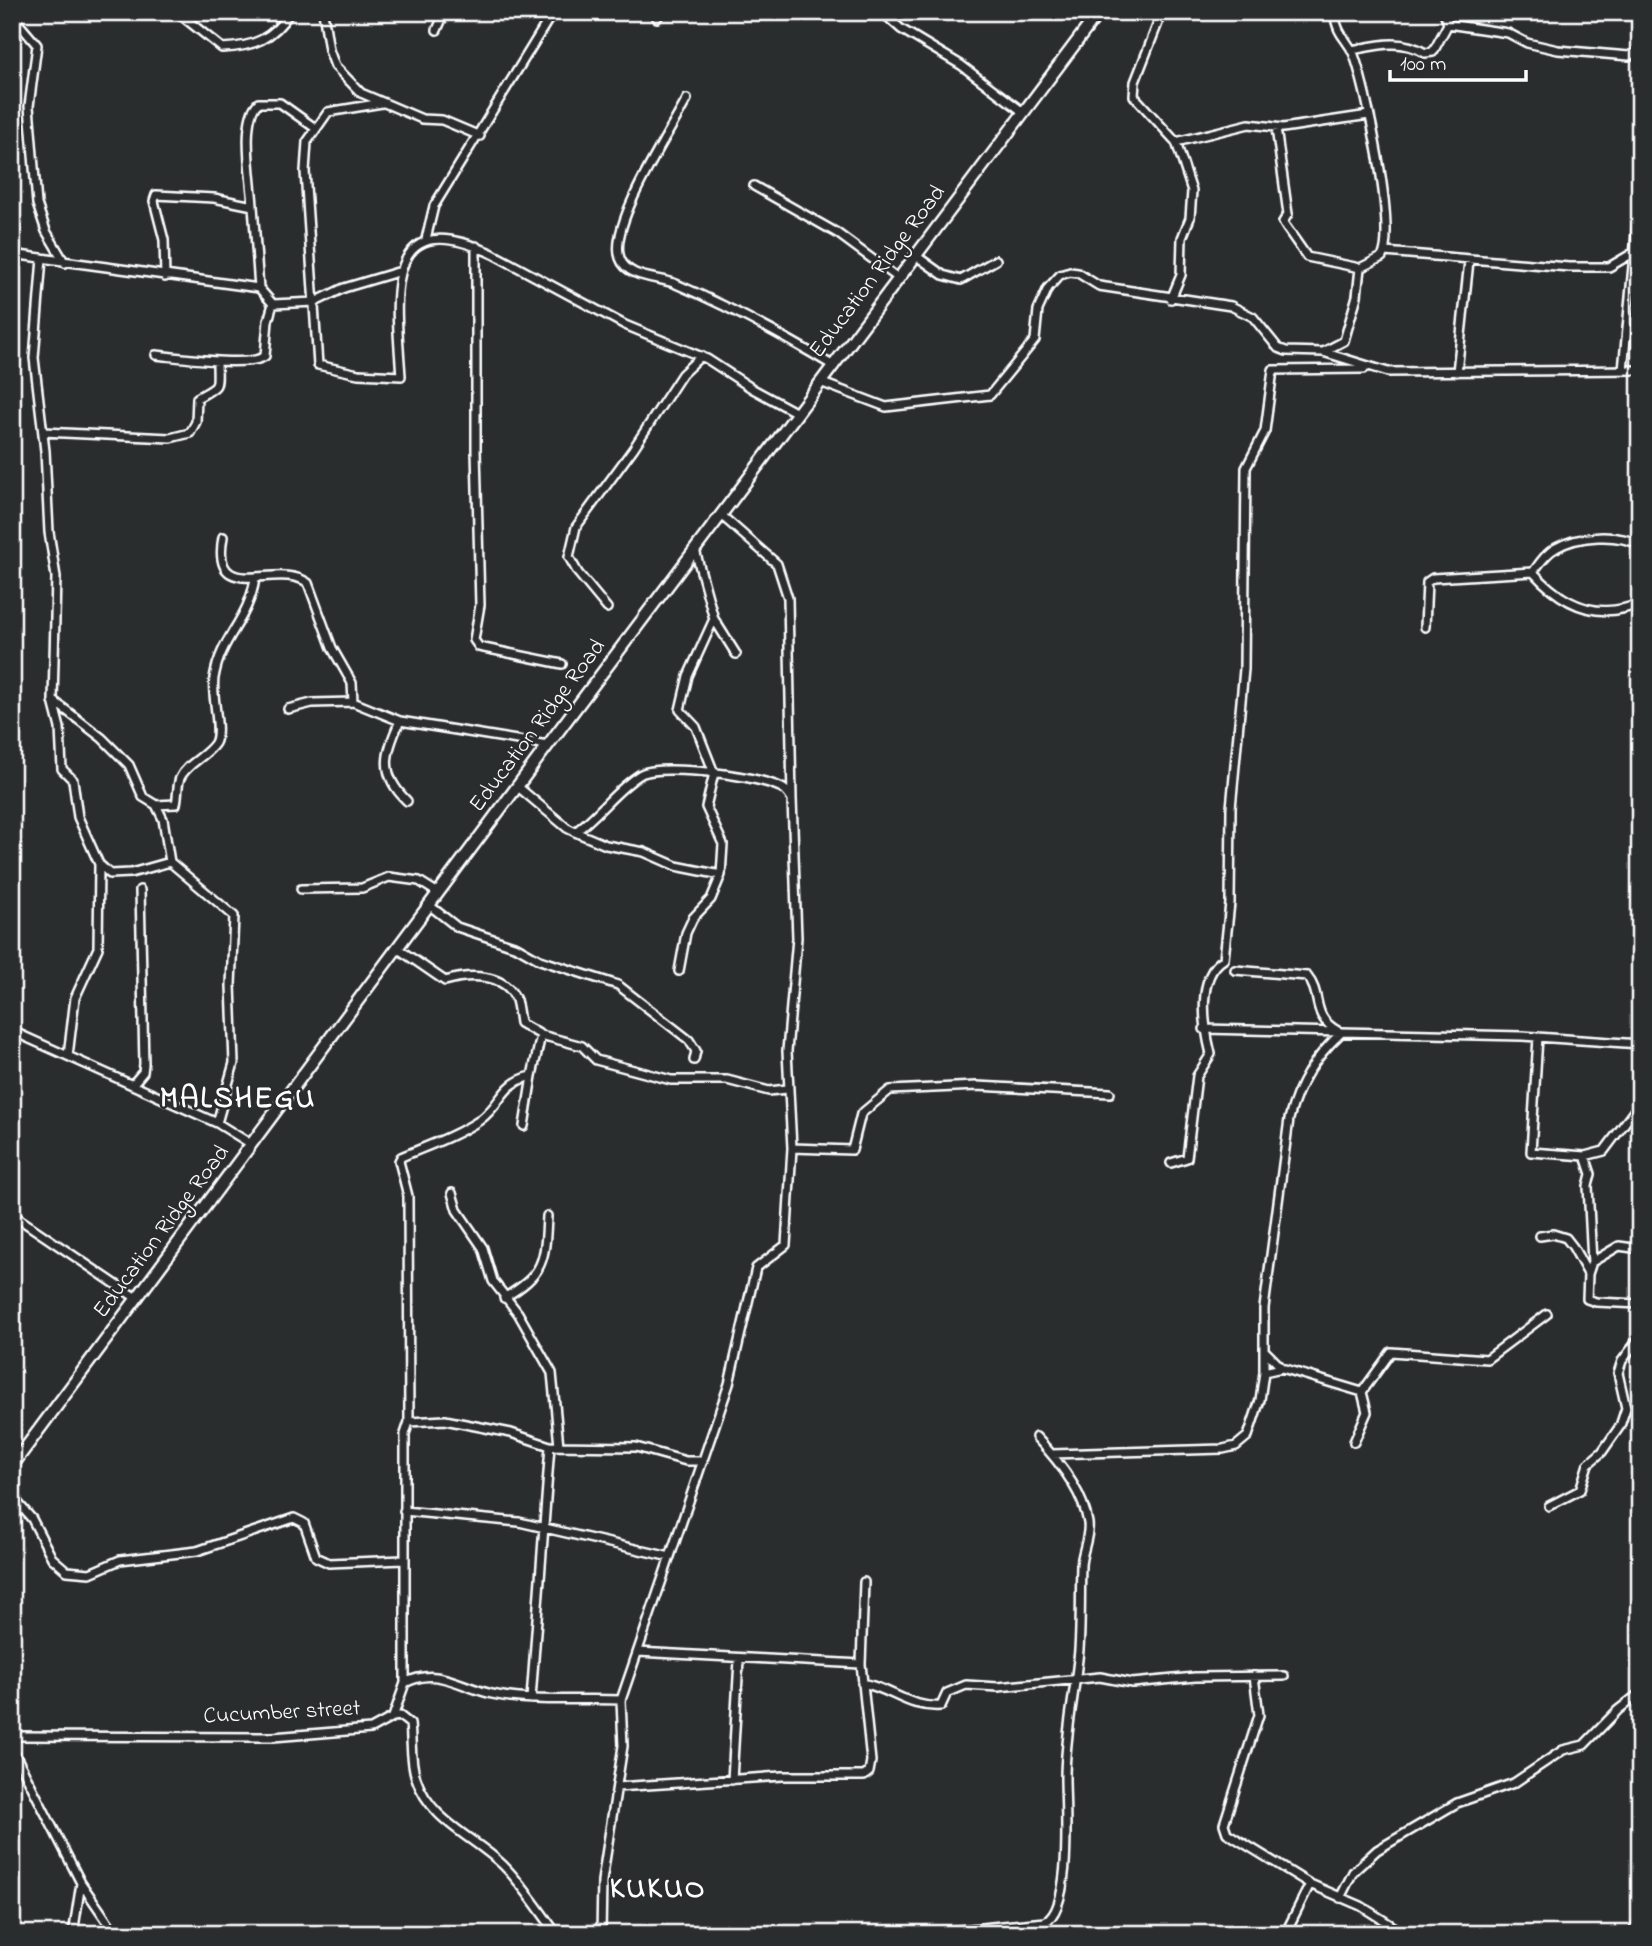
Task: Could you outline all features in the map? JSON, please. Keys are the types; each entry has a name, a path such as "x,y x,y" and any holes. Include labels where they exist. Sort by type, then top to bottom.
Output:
{"main road":[{"name":"Education Ridge Road","path":"13,1464 548,744 1099,12"}],"street":[{"path":"177,12 222,48 268,39 279,30 290,12"},
{"path":"323,12 329,50 335,66 360,93 422,119 442,120 480,136"},
{"path":"437,30 445,12"},
{"path":"382,103 328,112 315,128 304,154 316,302 318,365 369,376 401,376 401,271 407,254 426,239 434,206 480,136 553,12"},
{"path":"882,12 901,29 961,65 1023,112"},
{"path":"1153,12 1158,23 1135,82 1134,96 1176,142 1192,191 1192,203 1182,237 1181,275 1171,299"},
{"path":"1276,128 1288,214 1283,222 1307,257 1360,268 1382,257 1385,252 1381,178 1369,115 1352,50 1339,35 1334,12"},
{"path":"1352,50 1388,43 1425,53 1433,52 1448,24 1444,12"},
{"path":"12,24 20,25 37,46 29,106 37,204 46,231 65,263"},
{"path":"1448,24 1508,33 1527,44 1558,50 1629,56 1640,50"},
{"path":"688,99 625,214 619,240 620,257 624,266 635,273 675,284 778,332 832,365"},
{"path":"315,128 280,103 258,103 252,109 248,125 259,288 274,304 316,302 344,288 401,271"},
{"path":"1176,142 1248,124 1276,128 1369,115"},
{"path":"754,186 837,233 898,278"},
{"path":"1623,370 1640,193"},
{"path":"165,276 165,250 154,201 156,195 214,198 253,206"},
{"path":"426,239 477,246 625,325 701,356 797,413"},
{"path":"477,246 476,450 480,605 474,640 480,647 562,664"},
{"path":"1385,252 1469,261 1609,267 1633,253"},
{"path":"12,254 259,288"},
{"path":"915,255 943,275 961,280 996,260"},
{"path":"41,258 34,358 43,432 49,532 56,577 53,701 60,728 62,769 73,780 79,817 99,864 97,948 75,998 68,1056"},
{"path":"1457,372 1469,261"},
{"path":"1324,352 1344,341 1357,296 1360,268"},
{"path":"820,382 886,407 984,397 993,393 1035,340 1040,301 1060,275 1078,273 1100,286 1243,310 1278,348 1286,351 1324,352 1388,373 1640,370"},
{"path":"156,355 217,361 260,361 265,356 268,321 274,304"},
{"path":"607,608 578,573 569,557 576,527 633,449 682,374 701,356"},
{"path":"43,432 170,438 190,433 196,422 197,398 214,390 217,385 217,361"},
{"path":"1171,1163 1187,1158 1196,1076 1210,1054 1204,1029 1208,976 1213,966 1224,959 1230,903 1231,808 1244,669 1246,468 1265,432 1273,370 1371,369"},
{"path":"601,1934 601,1881 623,1746 621,1700 729,1384 756,1268 786,1245 792,1147 787,1051 797,938 788,598 777,564 721,515"},
{"path":"223,537 220,550 224,568 241,577 255,579 291,575 308,583 332,648 352,683 353,702"},
{"path":"1426,627 1427,582 1433,578 1533,572 1546,555 1571,542 1617,538 1640,545"},
{"path":"695,550 714,619 736,654"},
{"path":"1533,572 1549,590 1582,609 1617,610 1640,603"},
{"path":"53,701 113,748 129,765 142,797 156,805 176,804 179,779 215,743 218,733 213,685 217,665 224,646 244,619 255,579"},
{"path":"679,971 686,933 693,918 711,899 721,875 723,844 706,807 714,773 703,741 690,719 680,710 698,649 714,619"},
{"path":"288,709 312,703 353,702 400,721 548,744"},
{"path":"400,721 391,741 387,760 390,780 407,801"},
{"path":"575,832 643,772 667,768 714,773 775,785 785,790 792,799"},
{"path":"517,786 575,832 606,845 644,852 676,866 721,875"},
{"path":"156,805 163,819 170,862 234,916 230,985 234,1063 217,1123"},
{"path":"99,864 110,874 120,874 170,862"},
{"path":"301,889 362,888 389,877 419,881 438,893"},
{"path":"132,1085 143,1072 144,1064 140,890"},
{"path":"429,905 457,928 517,947 540,960 618,985 689,1040 696,1051 694,1060"},
{"path":"397,948 445,981 463,975 480,975 497,982 516,1001 520,1023 541,1035 582,1046 596,1060 671,1080 727,1080 769,1091 787,1089"},
{"path":"1235,970 1307,976 1312,982 1323,1020 1341,1033"},
{"path":"1204,1029 1538,1037 1640,1044"},
{"path":"12,1031 217,1123 251,1144"},
{"path":"1052,1454 1236,1446 1252,1427 1264,1372 1264,1308 1289,1119 1296,1091 1323,1050 1341,1033"},
{"path":"524,1126 541,1035"},
{"path":"1538,1037 1531,1153 1585,1156 1604,1151 1640,1103"},
{"name":"Cucumber street","path":"12,1736 285,1736 371,1729 393,1717 405,1683 405,1434 409,1422 408,1196 399,1161 401,1157 478,1121 490,1111 515,1080 532,1076"},
{"path":"792,1147 852,1150 861,1114 890,1090 977,1086 1110,1093"},
{"path":"1585,1156 1591,1174 1588,1186 1592,1262 1588,1274 1587,1299 1596,1303 1640,1304"},
{"path":"452,1192 466,1225 477,1236 493,1281 518,1314 552,1373 555,1446 542,1528 531,1699"},
{"path":"12,1214 136,1298"},
{"path":"504,1298 530,1282 539,1270 547,1216"},
{"path":"1540,1236 1553,1234 1566,1238 1588,1274"},
{"path":"1592,1262 1619,1246 1640,1249"},
{"path":"1354,1442 1367,1412 1363,1392 1391,1352 1487,1359 1547,1314"},
{"path":"1549,1506 1580,1490 1588,1464 1602,1452 1620,1426 1626,1408 1618,1373 1622,1361 1640,1337"},
{"path":"1264,1350 1282,1368 1363,1392"},
{"path":"1264,1372 1282,1368"},
{"path":"409,1422 445,1420 555,1446 636,1447 685,1461 703,1461"},
{"path":"916,1934 993,1930 1050,1920 1062,1890 1066,1842 1065,1754 1075,1681 1082,1557 1089,1527 1085,1509 1052,1454 1036,1437"},
{"path":"12,1496 32,1519 52,1558 68,1571 90,1573 120,1560 197,1551 294,1518 304,1523 316,1557 329,1563 404,1560"},
{"path":"404,1511 485,1517 670,1557"},
{"path":"617,1787 782,1776 864,1776 869,1772 871,1761 861,1664 863,1583"},
{"path":"638,1652 739,1660 861,1664"},
{"path":"732,1780 739,1660"},
{"path":"405,1683 420,1675 432,1674 492,1694 531,1699 621,1700"},
{"path":"1254,1676 1259,1715 1224,1824 1227,1833 1310,1884 1361,1906 1405,1934"},
{"path":"862,1683 883,1689 901,1701 925,1707 941,1706 947,1693 967,1685 998,1687 1100,1677 1132,1683 1284,1676"},
{"path":"1340,1898 1353,1872 1377,1850 1457,1803 1514,1783 1563,1750 1584,1745 1618,1710 1640,1693"},
{"path":"393,1717 400,1716 410,1724 416,1780 429,1803 442,1819 501,1864 521,1884 556,1934"},
{"path":"12,1748 81,1883 116,1934"},
{"path":"73,1934 81,1883"},
{"path":"1285,1934 1310,1884"},
{"path":"1632,1934 1640,1917"}],"district":[{"name":"MALSHEGU","path":"238,1100"},
{"name":"KUKUO","path":"658,1890"}]}
